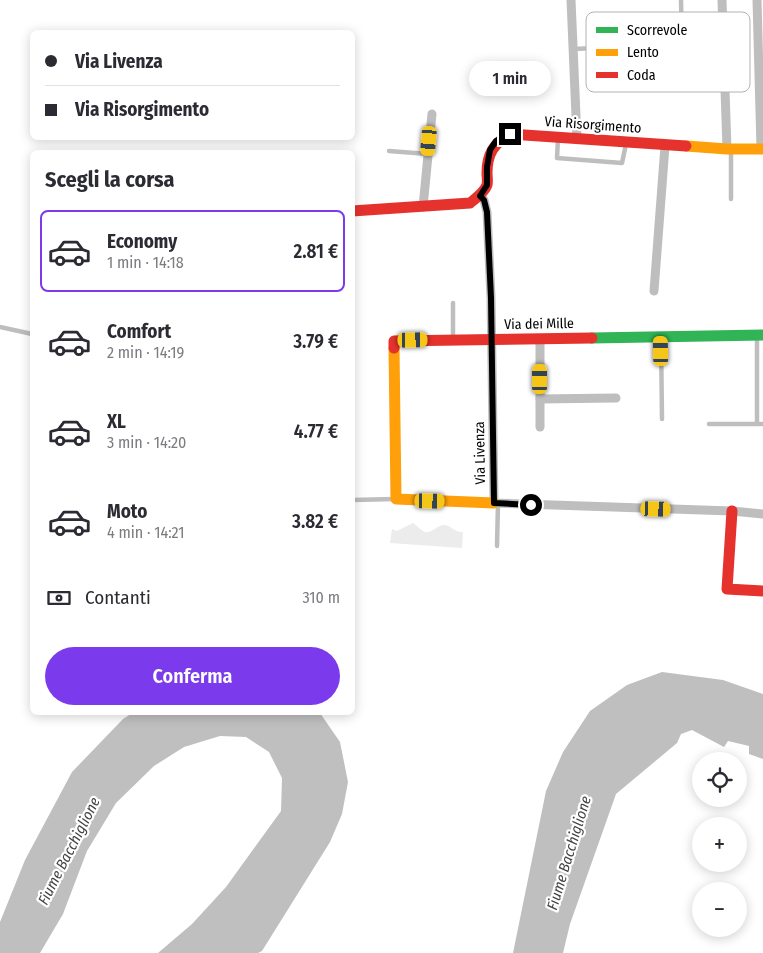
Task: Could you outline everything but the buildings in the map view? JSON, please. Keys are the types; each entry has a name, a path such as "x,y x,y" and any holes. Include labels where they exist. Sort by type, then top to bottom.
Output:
{"street":[{"path":"571,0 577,139"},
{"path":"757,0 762,149"},
{"path":"726,92 729,149"},
{"path":"423,207 432,114"},
{"name":"Via Risorgimento","path":"480,196 487,185 490,150 496,141 510,134 665,146 762,149"},
{"path":"654,291 665,146"},
{"path":"355,211 470,203 480,196"},
{"name":"Via Livenza","path":"480,196 484,200 487,212 496,503"},
{"name":"Via dei Mille","path":"396,499 394,340 760,335"},
{"path":"540,339 540,427"},
{"path":"540,399 616,398"},
{"path":"396,499 732,511 763,514"},
{"path":"732,511 726,589 763,591"}],"lane":[{"path":"574,49 586,48"},
{"path":"558,137 557,158 622,163 626,143"},
{"path":"729,149 731,199"},
{"path":"389,151 428,154"},
{"path":"453,303 453,340"},
{"path":"0,327 30,334"},
{"path":"757,424 757,351 760,335"},
{"path":"661,337 662,419"},
{"path":"709,424 763,424"},
{"path":"355,500 396,499"},
{"path":"496,503 497,546"}],"shaded area":[{"path":"413,523 426,532 445,525 463,532 462,548 390,543 392,529 397,531"}],"water":[{"name":"Fiume Bacchiglione","path":"662,672 723,680 763,694 763,759 749,754 749,746 728,741 724,747 692,730 681,734 677,743 616,794 570,924 563,953 513,953 546,791 563,752 590,711 627,685"},
{"name":"Fiume Bacchiglione","path":"129,715 321,715 340,742 348,782 342,814 330,842 262,951 258,953 158,953 192,924 226,887 281,811 282,778 269,752 246,737 220,736 184,747 154,766 116,803 87,851 63,914 40,953 0,953 0,922 25,860 72,772 123,719"}],"traffic: fast":[{"path":"592,338 763,335"}],"traffic: slow":[{"path":"686,146 763,149"},
{"path":"394,348 396,499 494,503"}],"traffic: jam":[{"path":"355,211 470,203 486,188 487,166 492,150 510,134 686,146"},
{"path":"394,348 394,341 592,338"},
{"path":"732,511 727,589 763,591"}],"route":[{"path":"510,134 496,141 490,150 487,167 487,185 480,196 484,200 487,212 491,298 494,503 531,505"}]}
